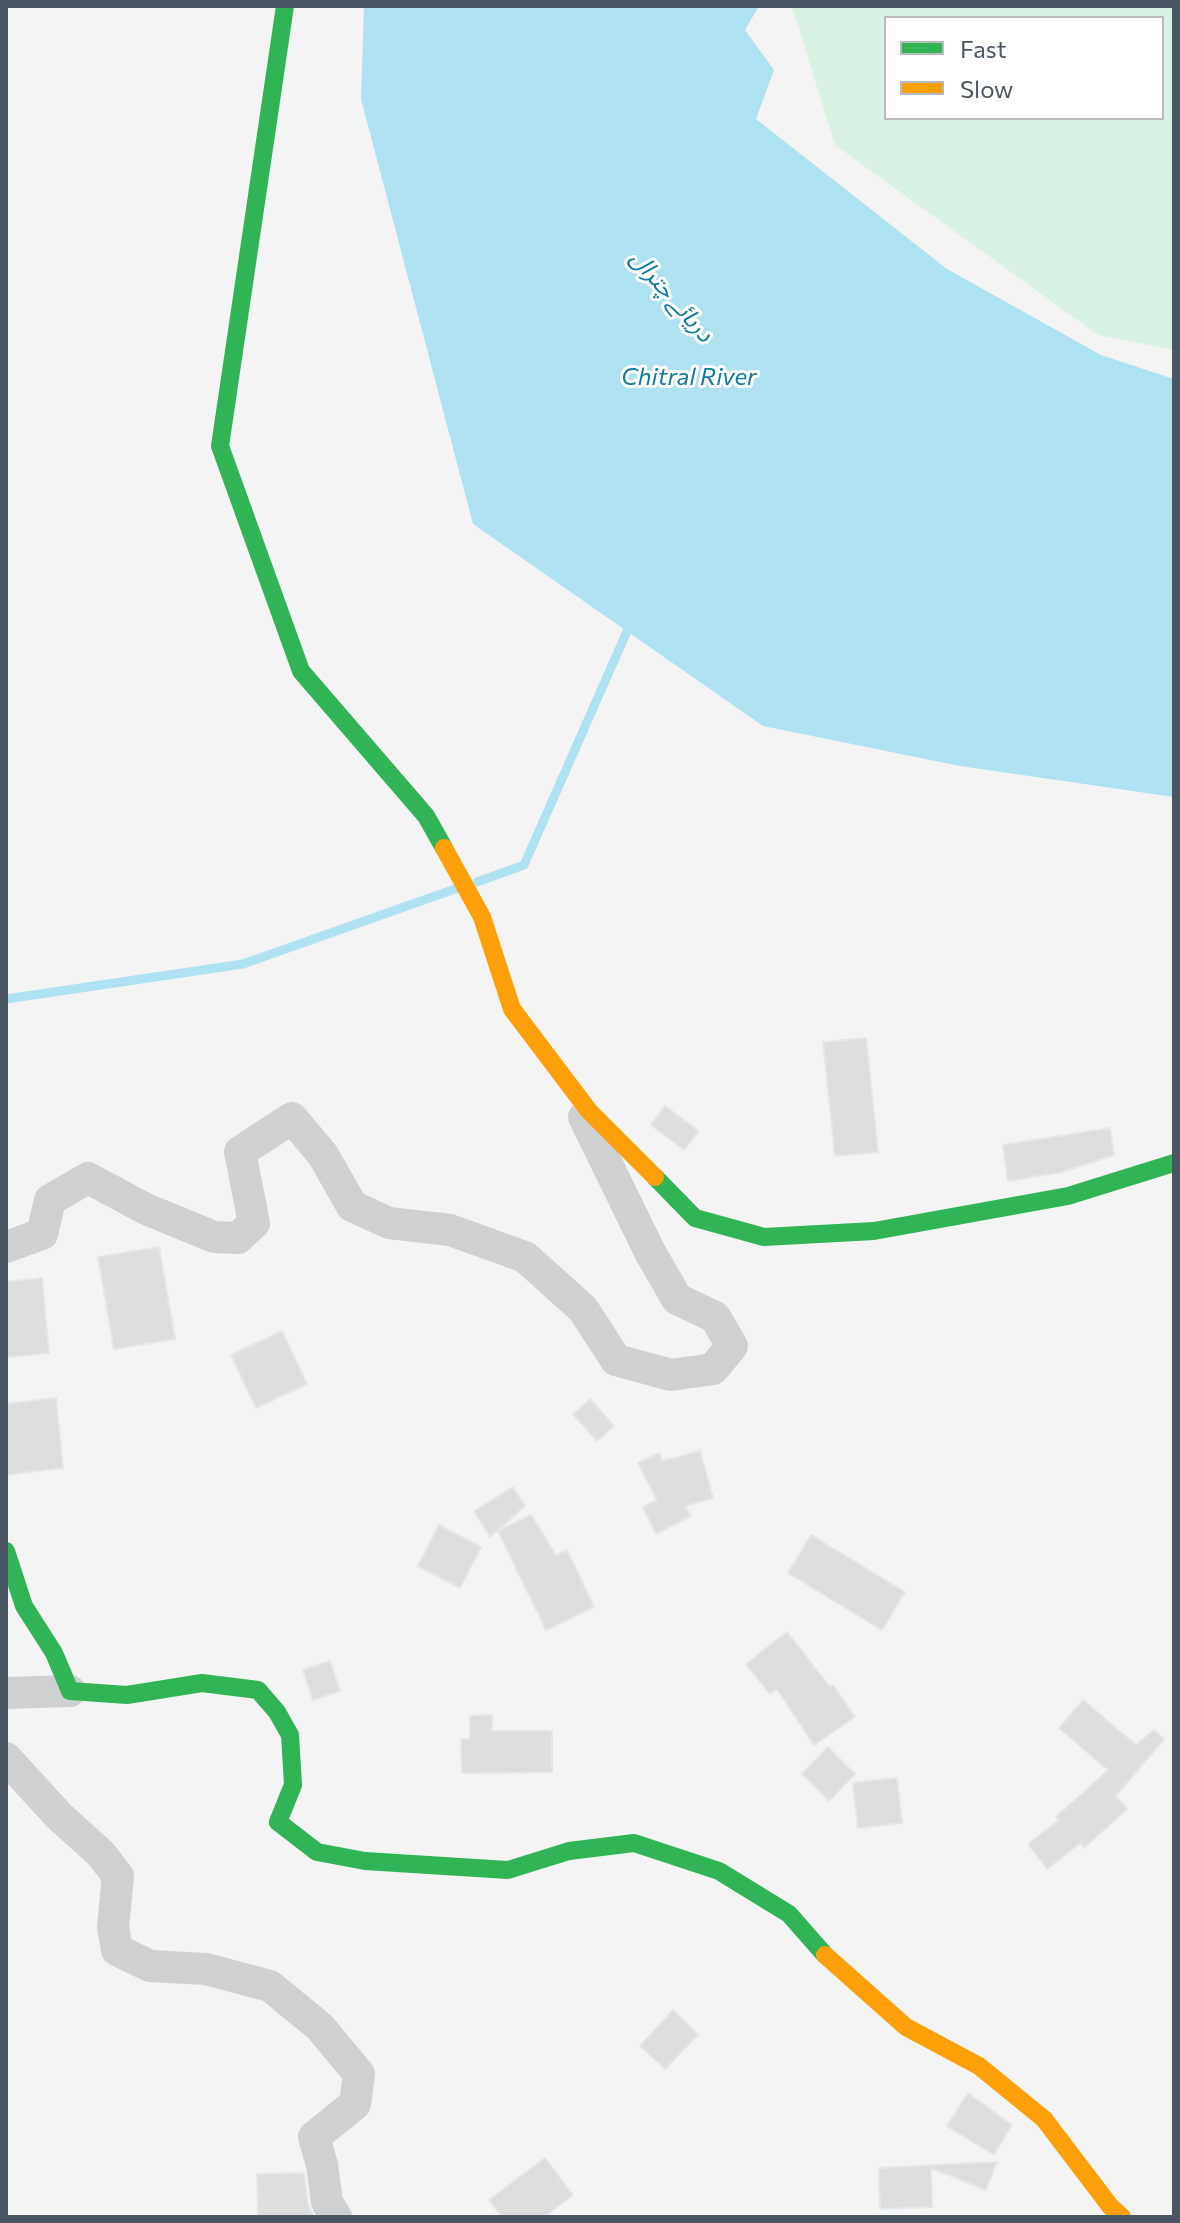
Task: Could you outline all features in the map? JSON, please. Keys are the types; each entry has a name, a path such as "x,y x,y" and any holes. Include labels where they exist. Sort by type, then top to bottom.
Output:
{"main road":[{"path":"285,6 220,446 301,671 426,816 482,917 512,1009 589,1111 695,1218 764,1237 874,1231 1068,1196 1174,1163"},
{"path":"6,1551 24,1606 54,1653 70,1691 127,1695 202,1683 258,1690 277,1712 290,1735 293,1785 278,1822 317,1852 365,1861 508,1870 569,1851 634,1843 719,1871 789,1914 828,1959 906,2027 979,2066 1044,2119 1110,2206 1122,2217"}],"street":[{"path":"6,1247 42,1234 50,1200 88,1178 159,1215 214,1237 238,1238 254,1223 240,1152 292,1118 323,1155 352,1206 389,1223 450,1230 525,1257 583,1309 616,1360 671,1375 713,1369 732,1346 715,1317 677,1299 614,1180 570,1086"},
{"path":"6,1693 70,1691"},
{"path":"6,1758 59,1816 101,1854 118,1876 113,1927 117,1950 150,1966 206,1969 270,1986 320,2027 359,2074 355,2104 314,2137 327,2202 336,2217"}],"green space":[{"path":"792,6 1174,6 1174,350 1098,335 835,145"}],"water":[{"name":"Chitral River","path":"364,6 759,6 745,30 774,70 756,119 947,269 1101,355 1174,379 1174,797 960,766 763,726 473,524 361,99"}],"building":[{"path":"866,1038 878,1152 835,1156 823,1042"},
{"path":"665,1106 699,1131 684,1150 651,1125"},
{"path":"1110,1128 1114,1155 1062,1172 1008,1181 1003,1145"},
{"path":"159,1247 175,1339 114,1349 98,1257"},
{"path":"42,1278 49,1353 6,1357 6,1282"},
{"path":"282,1331 307,1384 256,1408 231,1355"},
{"path":"56,1398 63,1468 6,1475 6,1404"},
{"path":"590,1399 614,1426 597,1441 573,1414"},
{"path":"700,1451 713,1498 685,1506 691,1516 656,1534 643,1507 657,1500 638,1463 659,1453 663,1461"},
{"path":"513,1487 525,1506 490,1537 474,1511"},
{"path":"531,1515 556,1555 567,1550 594,1607 546,1630 498,1531"},
{"path":"439,1525 481,1547 460,1588 418,1566"},
{"path":"811,1535 905,1592 882,1630 788,1573"},
{"path":"787,1632 830,1687 833,1685 855,1717 814,1745 777,1689 770,1694 746,1664"},
{"path":"330,1661 340,1691 313,1700 303,1670"},
{"path":"1083,1700 1136,1745 1154,1730 1164,1739 1116,1796 1127,1809 1084,1848 1080,1843 1047,1869 1028,1844 1059,1820 1056,1817 1108,1770 1059,1728"},
{"path":"492,1715 492,1731 552,1731 552,1772 462,1773 461,1739 470,1739 470,1716"},
{"path":"828,1747 855,1774 829,1801 802,1774"},
{"path":"897,1778 902,1823 858,1828 853,1783"},
{"path":"673,2010 698,2035 665,2069 640,2046"},
{"path":"968,2093 1012,2125 994,2155 947,2126"},
{"path":"545,2158 573,2195 544,2217 502,2217 489,2200"},
{"path":"997,2162 986,2190 931,2168 932,2207 880,2209 879,2168"},
{"path":"304,2173 308,2205 314,2217 258,2217 257,2174"}],"waterway":[{"path":"477,882 524,865 632,620"},
{"path":"6,999 243,964 455,889"}],"traffic: fast":[{"path":"285,6 220,446 301,671 426,816 444,848"},
{"path":"655,1177 695,1218 764,1237 874,1231 1068,1196 1174,1163"},
{"path":"6,1551 24,1606 54,1653 70,1691 127,1695 202,1683 258,1690 277,1712 290,1735 293,1785 278,1822 317,1852 365,1861 508,1870 569,1851 634,1843 719,1871 789,1914 825,1955"}],"traffic: slow":[{"path":"444,848 482,917 512,1009 589,1111 655,1177"},
{"path":"825,1955 906,2027 979,2066 1044,2119 1110,2206 1122,2217"}],"water label":[{"name":"دریائے چترال","path":"672,296"}]}
